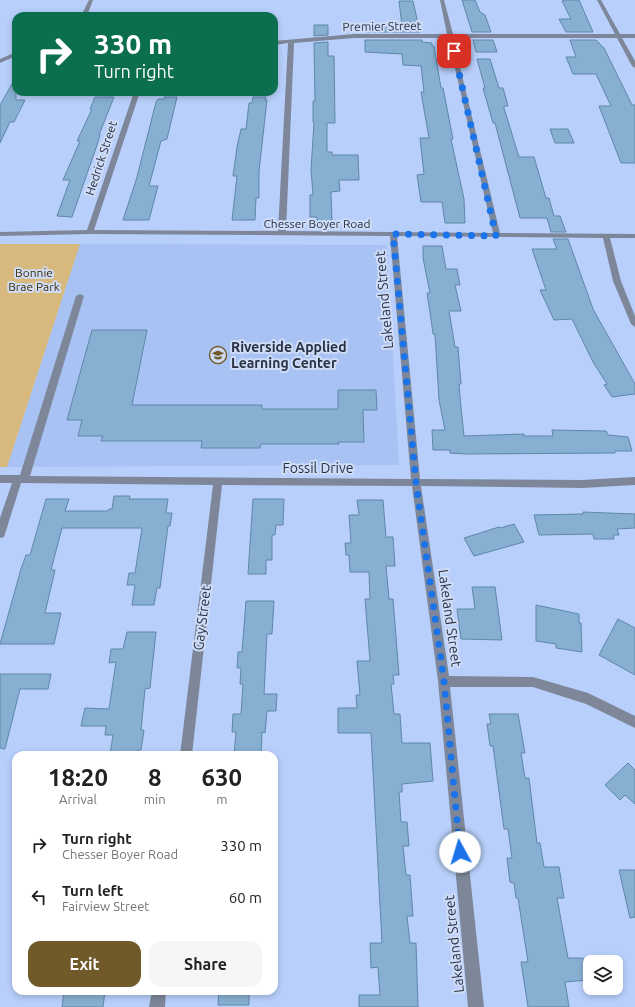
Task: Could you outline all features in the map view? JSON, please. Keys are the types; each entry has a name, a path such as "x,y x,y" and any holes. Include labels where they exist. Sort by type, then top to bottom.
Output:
{"street":[{"path":"86,12 91,0"},
{"path":"442,0 496,236"},
{"path":"599,0 635,66"},
{"name":"Premier Street","path":"278,43 347,36 635,36"},
{"path":"282,234 291,42"},
{"path":"0,61 12,56"},
{"name":"Hedrick Street","path":"90,232 136,96"},
{"name":"Chesser Boyer Road","path":"0,234 90,232 635,236"},
{"name":"Lakeland Street","path":"393,234 416,483 444,681 476,1007"},
{"path":"606,236 613,270 624,304 635,324"},
{"path":"0,534 21,478 80,296"},
{"name":"Fossil Drive","path":"0,479 582,484 635,481"},
{"name":"Gay Street","path":"186,751 218,481"},
{"path":"444,681 533,682 588,699 635,722"},
{"path":"157,1007 158,995"}],"shaded area":[{"name":"Riverside Applied Learning Center","path":"80,244 387,245 399,465 7,467"}],"green space":[{"name":"Bonnie Brae Park","path":"0,244 80,244 7,467 0,467"}],"building":[{"path":"462,0 475,0 480,12 485,15 491,32 472,32"},
{"path":"579,0 593,32 566,32 559,19 571,19 562,1"},
{"path":"399,1 413,1 420,32 365,32 365,26 402,26"},
{"path":"314,25 328,25 328,35 314,36"},
{"path":"365,40 422,40 422,42 432,43 432,46 434,46 441,88 443,88 453,139 451,139 464,199 465,223 445,223 442,202 421,202 417,175 424,174 420,138 429,138 421,92 424,92 421,66 403,65 402,54 365,52"},
{"path":"473,40 493,40 497,52 476,52"},
{"path":"570,40 596,40 604,48 632,105 635,105 635,163 621,163 599,106 611,106 596,74 573,74 566,57 576,57"},
{"path":"328,42 328,56 334,56 335,123 327,123 327,152 332,152 332,155 358,155 359,180 339,180 340,191 331,192 332,221 317,221 317,217 310,217 310,195 313,195 311,170 314,122 313,101 315,101 314,43"},
{"path":"477,59 490,59 499,88 503,88 508,106 504,106 504,108 519,157 534,157 546,198 549,198 554,216 560,216 566,232 551,232 547,218 520,218 495,123 493,123 483,88 485,88"},
{"path":"12,84 12,96 16,96 16,100 25,100 14,122 10,122 0,143 0,105"},
{"path":"95,97 114,97 99,135 96,148 72,217 57,216 70,180 63,180 80,141 77,141 92,109 90,109"},
{"path":"164,97 177,97 167,139 161,141 149,186 158,186 149,220 123,220 137,177 156,102 158,99 164,99"},
{"path":"253,97 266,97 265,100 267,100 259,171 259,198 256,198 255,220 232,220 237,176 233,176 237,147 241,129 246,129 249,103 252,103"},
{"path":"550,129 568,129 574,143 555,143"},
{"path":"553,239 568,239 593,309 635,384 635,394 612,397 604,385 607,384 593,362 572,319 554,320 540,290 546,290 532,249 557,249"},
{"path":"423,246 442,246 446,269 457,269 460,285 455,285 461,311 449,311 455,347 458,347 461,384 459,384 464,436 524,434 524,436 553,436 552,430 606,431 608,435 628,437 632,451 615,451 615,453 466,454 450,453 450,450 433,450 432,430 445,430 439,400 435,334 433,334 427,293 430,293 423,258"},
{"path":"92,330 147,330 132,405 262,405 262,409 338,409 338,390 376,390 377,410 363,410 364,442 338,442 339,444 261,444 260,448 201,448 202,441 101,441 103,436 78,436 82,420 67,420"},
{"path":"114,496 130,496 129,499 168,499 166,513 172,513 170,526 168,526 160,588 157,588 154,605 132,605 135,585 127,585 129,573 135,573 142,528 62,528 51,570 55,570 45,613 61,613 54,644 0,644 21,569 26,555 30,555 46,499 69,499 65,511 108,511 109,509 112,509"},
{"path":"253,499 284,499 283,525 276,525 275,535 272,535 272,560 266,560 266,574 248,574"},
{"path":"357,500 383,500 386,537 393,537 395,566 386,566 389,599 393,599 399,675 393,675 394,684 391,684 394,714 400,714 402,743 430,743 433,781 402,784 402,792 399,792 401,822 407,822 409,846 403,846 406,875 410,875 413,916 407,916 410,943 416,943 418,1007 359,1007 359,995 380,995 378,967 371,968 370,943 382,943 371,733 338,733 338,708 357,708 356,695 360,695 357,661 370,661 365,599 370,599 369,572 350,572 349,555 346,555 345,543 351,543 349,515 359,515"},
{"path":"583,512 635,514 635,528 617,529 619,535 613,535 614,539 594,539 593,534 539,535 534,515 583,514"},
{"path":"514,524 524,542 474,556 464,538 499,527"},
{"path":"472,587 495,587 502,640 461,639 457,609 475,609"},
{"path":"246,601 274,601 272,634 267,634 264,694 277,694 276,711 267,711 265,733 262,732 261,751 234,751 236,732 232,732 233,714 241,714 243,684 240,684 241,668 237,668 238,652 242,652"},
{"path":"536,605 579,614 579,623 581,623 582,652 556,648 556,644 536,641"},
{"path":"618,619 635,628 635,675 599,655"},
{"path":"127,632 156,632 150,688 145,689 141,730 144,730 141,750 137,751 111,751 113,735 105,735 106,726 81,726 85,708 109,709 116,662 109,663 111,649 123,649"},
{"path":"0,674 51,674 48,689 20,689 5,749 0,748"},
{"path":"489,714 518,714 525,753 521,753 525,778 529,778 537,843 540,843 544,867 559,867 564,898 557,898 568,958 583,958 583,980 565,982 569,1007 528,1007 521,962 528,962 518,898 516,898 514,883 510,882 507,858 512,858 508,829 504,829 493,746 490,746 487,724 491,724"},
{"path":"628,763 635,770 635,804 625,795 620,800 605,785"},
{"path":"619,870 635,870 635,917 630,918"},
{"path":"64,995 104,995 103,1007 62,1007"},
{"path":"219,995 249,995 249,1005 218,1005"}],"place":[{"name":"Riverside Applied Learning Center","path":"218,355"}],"route":[{"path":"454,51 496,236 393,234 416,483 444,681 460,852"}]}
